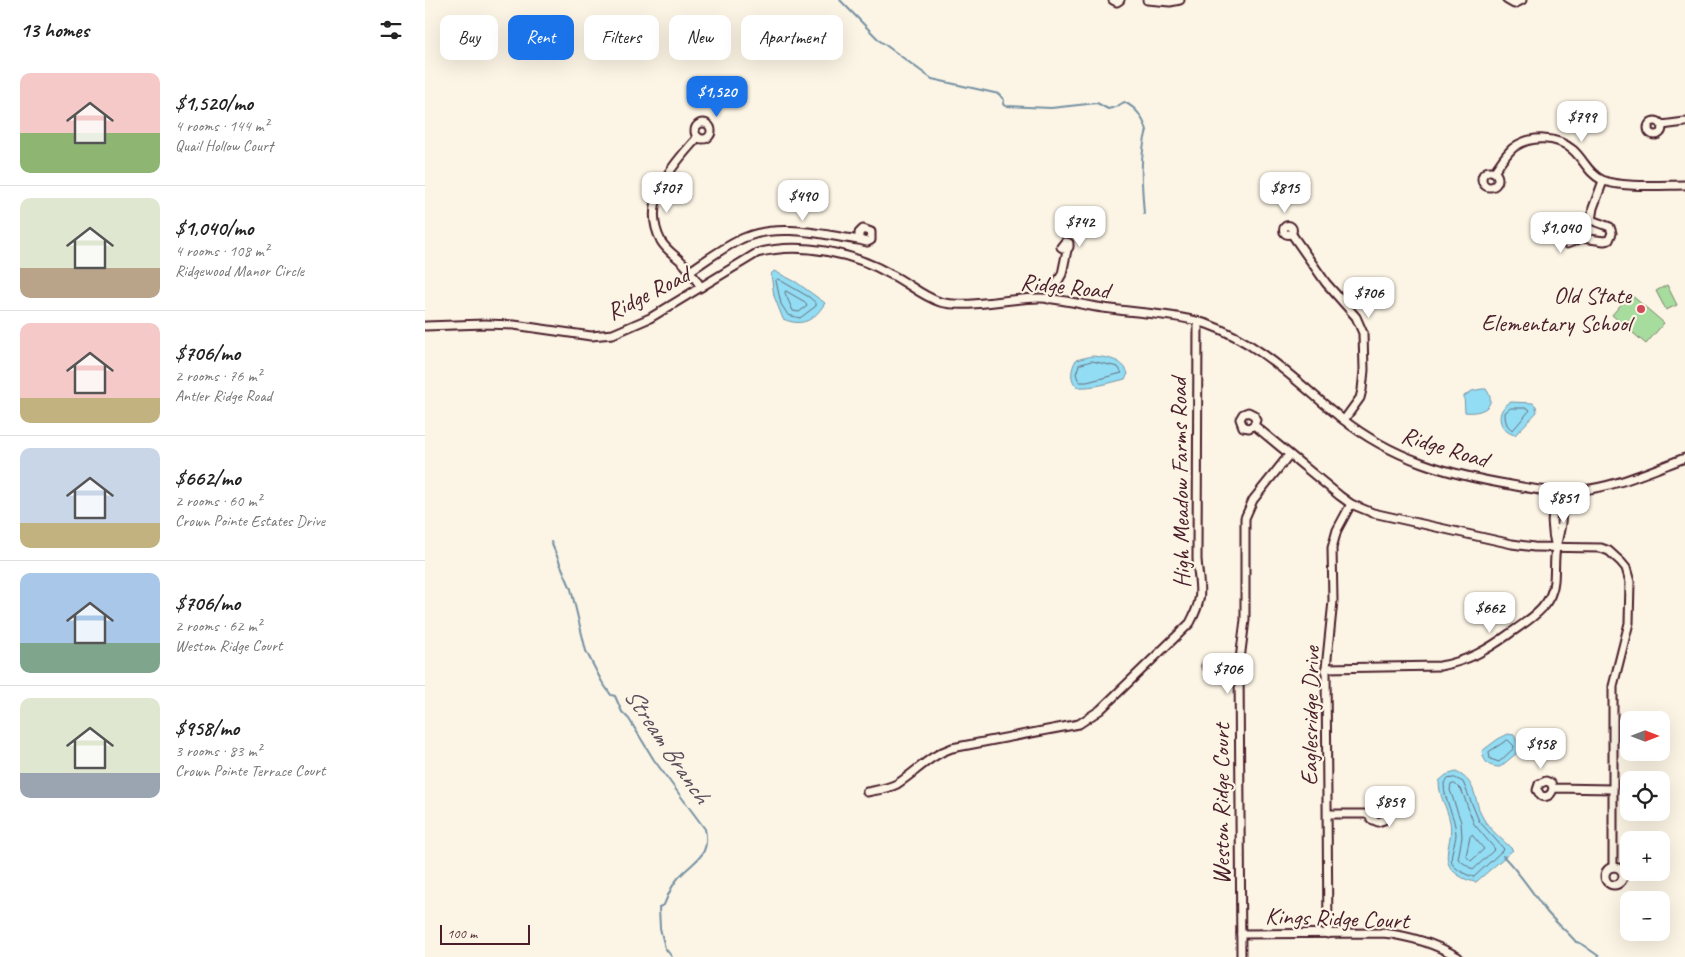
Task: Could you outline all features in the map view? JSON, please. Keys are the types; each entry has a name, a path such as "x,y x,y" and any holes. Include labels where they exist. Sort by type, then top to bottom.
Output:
{"street":[{"path":"1113,0 1117,2 1120,0"},
{"path":"1147,0 1171,2 1180,0"},
{"path":"1507,0 1514,4 1522,0"},
{"path":"1662,125 1685,122"},
{"path":"698,137 665,176 656,210 657,228 662,242 690,271 701,288"},
{"path":"1494,172 1506,156 1520,144 1527,141 1546,139 1573,149 1591,173 1603,181 1620,184 1685,185"},
{"path":"1591,220 1593,208 1603,181"},
{"path":"1591,220 1610,227 1612,233 1609,240 1582,238 1567,244 1560,241 1559,236 1562,228 1591,220"},
{"path":"690,271 734,243 760,233 780,230 859,240"},
{"path":"1291,233 1326,283 1355,317 1363,333 1365,370 1363,390 1360,398 1344,420"},
{"name":"Ridge Road","path":"425,326 514,325 563,334 603,336 625,330 701,288 739,262 757,253 769,249 803,248 822,251 874,265 929,297 952,304 1048,299 1198,322 1237,337 1258,350 1344,420 1378,444 1416,461 1486,481 1541,490 1556,495 1596,487 1685,458"},
{"path":"1048,299 1062,274 1067,250"},
{"name":"High Meadow Farms Road","path":"867,792 884,789 896,784 940,752 952,748 1079,724 1100,710 1191,623 1199,606 1202,589 1197,558 1198,322"},
{"path":"1254,425 1351,504 1373,513 1512,544 1556,548 1591,547 1609,551 1621,562 1629,575 1629,623 1613,686 1613,867"},
{"name":"Weston Ridge Court","path":"1241,957 1239,667 1245,620 1245,518 1253,500 1289,455"},
{"path":"1326,668 1440,666 1480,654 1535,615 1549,600 1554,583 1556,548 1560,533 1561,505 1556,495"},
{"name":"Eaglesridge Drive","path":"1328,934 1326,668 1332,610 1332,548 1337,530 1351,504"},
{"path":"1206,666 1239,667"},
{"path":"1553,788 1613,789"},
{"path":"1328,814 1369,814"},
{"name":"Kings Ridge Court","path":"1241,934 1399,935 1433,944 1458,957"}],"green space":[{"path":"1667,285 1677,305 1666,310 1656,291"},
{"path":"1630,294 1664,323 1646,344 1612,315"}],"water":[{"path":"774,271 796,282 825,303 812,318 802,322 783,319 774,296 771,274"},
{"path":"1092,356 1108,358 1118,362 1123,365 1128,374 1125,379 1095,386 1077,387 1072,377 1074,363 1076,360"},
{"path":"1486,389 1489,395 1489,405 1476,412 1465,412 1464,396 1472,391"},
{"path":"1511,402 1533,403 1536,406 1537,412 1515,435 1505,429 1500,420 1502,410"},
{"path":"1508,734 1514,735 1519,745 1525,745 1527,748 1517,753 1500,767 1490,765 1485,761 1482,751"},
{"path":"1456,772 1463,776 1472,786 1483,818 1493,831 1513,850 1476,882 1458,875 1448,864 1447,858 1451,830 1440,792 1439,781 1446,775"}],"waterway":[{"path":"840,0 880,41 932,79 999,94 1004,100 1003,104 1005,106 1051,108 1097,103 1108,109 1124,102 1132,107 1141,117 1147,130 1142,161 1144,214"},
{"name":"Stream Branch","path":"551,542 571,589 586,651 602,682 611,695 615,696 622,712 629,719 654,760 705,829 706,846 703,852 676,880 664,905 659,907 660,928 665,948 672,957"},
{"path":"1503,856 1553,919 1576,942 1600,957"}],"place":[{"name":"Old State Elementary School","path":"1641,309"}]}
